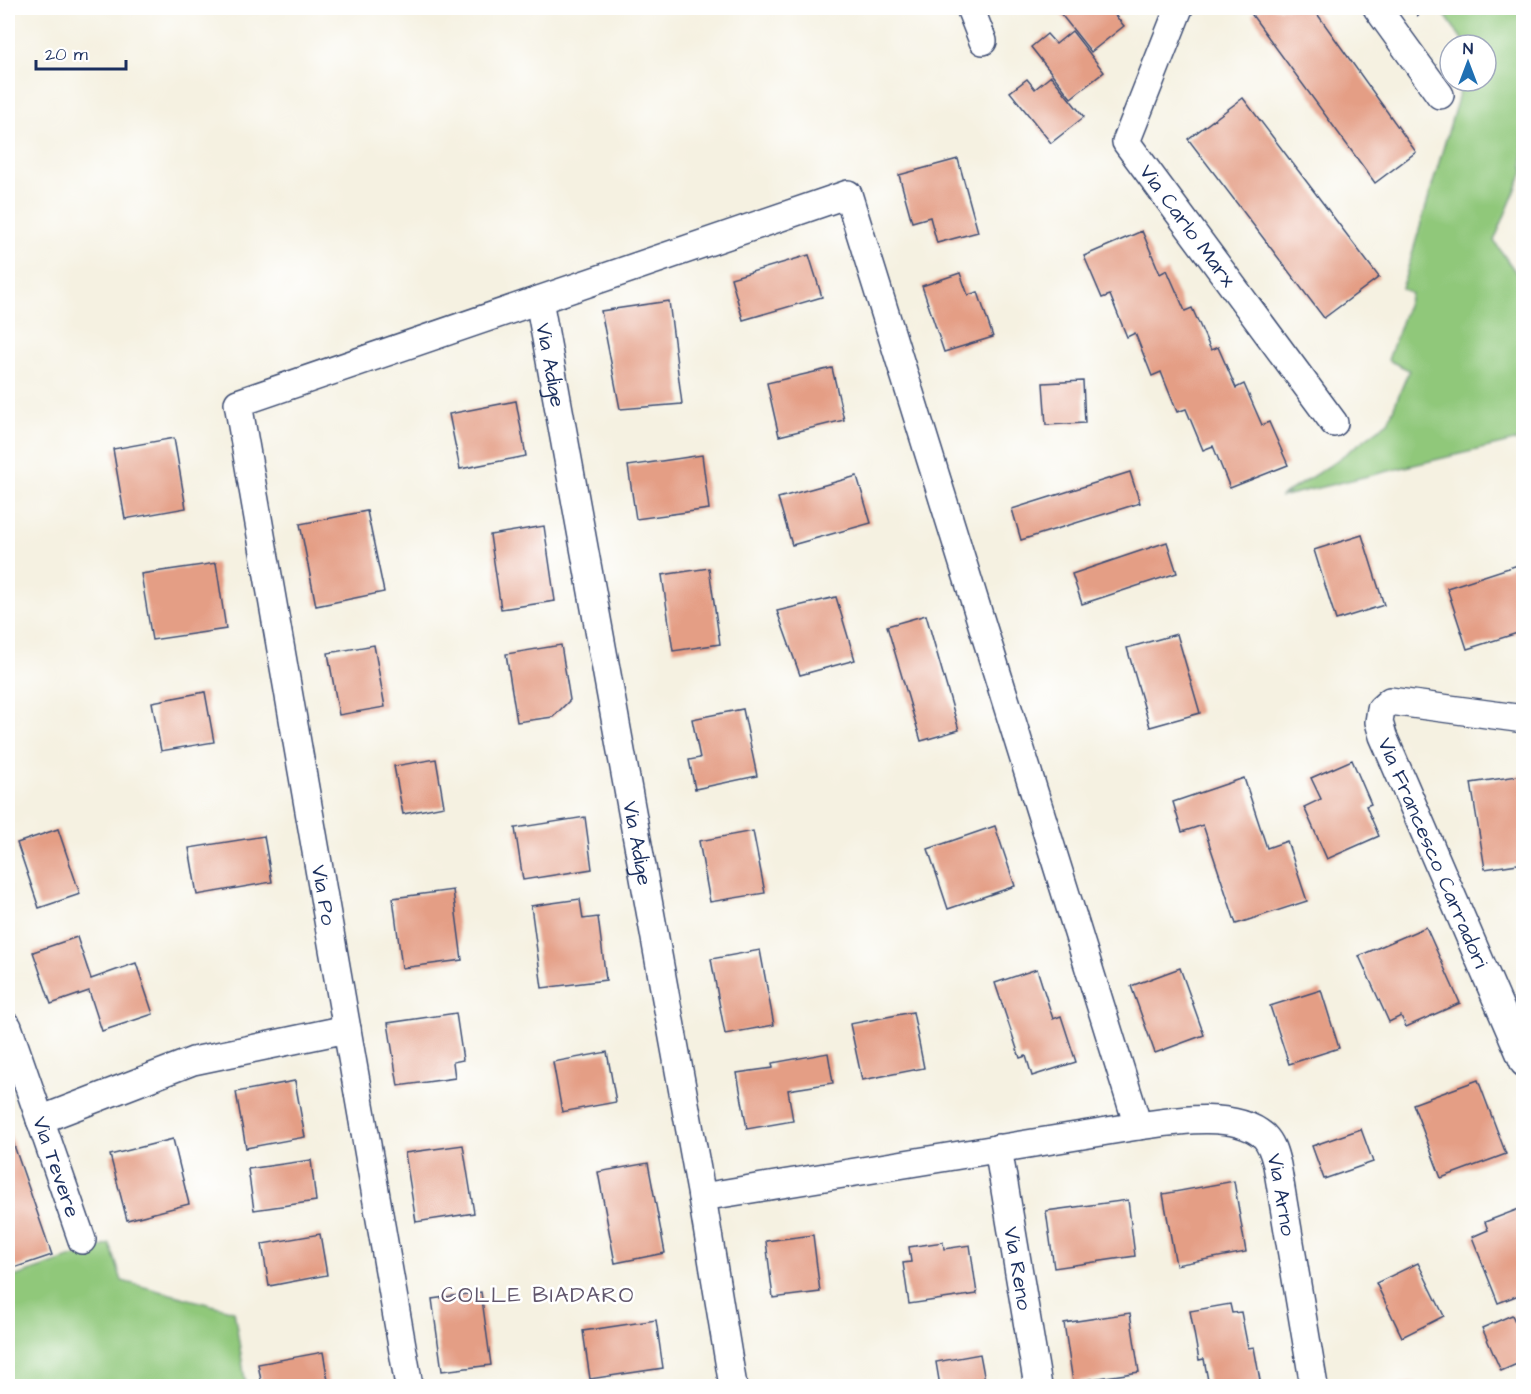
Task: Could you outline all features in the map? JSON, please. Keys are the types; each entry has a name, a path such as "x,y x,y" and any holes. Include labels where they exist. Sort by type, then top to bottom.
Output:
{"street":[{"path":"970,8 983,41"},
{"name":"Via Carlo Marx","path":"1179,8 1126,142 1334,423"},
{"path":"1377,8 1440,95"},
{"path":"539,300 848,194 1138,1126"},
{"name":"Via Po","path":"409,1386 238,403 539,300"},
{"name":"Via Adige","path":"539,300 702,1197 734,1386"},
{"name":"Via Francesco Carradori","path":"1524,719 1390,701 1381,709 1379,722 1524,1063"},
{"name":"Via Tevere","path":"8,1027 82,1240"},
{"path":"40,1120 193,1060 347,1029"},
{"name":"Via Arno","path":"702,1197 1138,1126 1193,1119 1237,1123 1263,1135 1272,1146 1314,1386"},
{"name":"Via Reno","path":"998,1148 1038,1386"}],"green space":[{"path":"1440,8 1523,8 1523,172 1494,241 1523,283 1523,439 1280,497 1329,466 1388,422 1409,370 1388,360 1411,294 1402,288 1459,93 1498,93 1498,33 1458,33"},
{"path":"110,1244 122,1281 234,1311 246,1386 8,1386 8,1279"}],"building":[{"path":"1056,8 1109,8 1124,26 1091,52"},
{"path":"1262,8 1313,8 1416,152 1375,183 1252,15"},
{"path":"1072,31 1104,72 1071,98 1031,47 1047,34 1056,44"},
{"path":"1051,76 1084,117 1051,143 1010,92 1027,79 1035,89"},
{"path":"1243,98 1379,277 1324,318 1188,139"},
{"path":"958,159 978,232 937,243 930,217 912,222 899,175"},
{"path":"1142,231 1160,274 1167,270 1185,311 1192,308 1211,350 1218,347 1236,388 1244,384 1262,425 1269,422 1288,465 1230,488 1213,446 1203,450 1186,409 1177,412 1161,372 1152,376 1135,333 1127,337 1110,295 1102,298 1084,256"},
{"path":"809,255 822,297 743,320 731,278"},
{"path":"960,273 968,295 978,292 993,337 944,352 922,286"},
{"path":"669,301 682,404 620,409 601,311"},
{"path":"832,368 844,420 779,436 767,383"},
{"path":"1083,381 1085,423 1046,425 1043,383"},
{"path":"516,401 526,456 460,469 449,414"},
{"path":"174,438 186,508 125,519 113,449"},
{"path":"702,455 709,509 636,519 628,466"},
{"path":"1130,472 1140,503 1021,540 1012,509"},
{"path":"857,476 871,523 792,545 778,498"},
{"path":"367,511 384,592 316,606 300,524"},
{"path":"544,526 555,601 501,609 490,535"},
{"path":"1362,535 1384,605 1336,620 1314,550"},
{"path":"1167,542 1177,573 1082,604 1072,574"},
{"path":"216,563 226,629 152,640 141,574"},
{"path":"1524,563 1524,631 1467,649 1447,588"},
{"path":"709,568 720,644 673,651 662,575"},
{"path":"836,597 855,660 800,675 777,611"},
{"path":"926,615 959,730 921,741 887,626"},
{"path":"1177,634 1200,713 1150,727 1127,648"},
{"path":"374,645 385,707 339,715 328,653"},
{"path":"561,645 570,700 553,717 517,722 506,654"},
{"path":"205,692 214,742 161,751 152,702"},
{"path":"743,709 757,776 695,789 689,760 700,758 692,719"},
{"path":"436,759 444,806 403,814 394,766"},
{"path":"1352,760 1371,804 1366,806 1379,836 1327,859 1304,807 1321,799 1311,778"},
{"path":"1524,775 1524,863 1485,869 1471,783"},
{"path":"1244,778 1267,848 1287,841 1307,901 1236,924 1203,825 1182,832 1173,802"},
{"path":"585,817 592,869 523,880 515,828"},
{"path":"995,826 1015,886 948,909 928,849"},
{"path":"58,829 80,894 39,908 17,843"},
{"path":"753,831 765,893 710,902 699,841"},
{"path":"264,836 272,882 197,895 189,848"},
{"path":"453,890 462,960 402,968 393,898"},
{"path":"580,899 583,919 598,917 606,980 542,988 531,906"},
{"path":"1426,927 1460,1003 1406,1027 1401,1016 1389,1022 1359,956"},
{"path":"77,937 91,979 136,963 153,1014 102,1031 89,991 51,1004 33,952"},
{"path":"760,950 774,1025 725,1034 711,959"},
{"path":"1180,968 1204,1035 1155,1053 1131,986"},
{"path":"1037,969 1053,1019 1061,1016 1076,1062 1032,1076 1026,1056 1020,1058 995,983"},
{"path":"1321,990 1339,1048 1289,1064 1270,1006"},
{"path":"913,1012 924,1068 862,1080 850,1024"},
{"path":"456,1013 463,1060 453,1062 455,1078 398,1086 388,1023"},
{"path":"607,1052 616,1102 562,1112 553,1062"},
{"path":"828,1053 833,1083 788,1090 793,1121 747,1129 737,1073 773,1068 772,1063"},
{"path":"1478,1080 1506,1154 1441,1178 1413,1104"},
{"path":"295,1081 305,1137 246,1148 236,1092"},
{"path":"8,1128 52,1255 8,1270"},
{"path":"1361,1129 1373,1162 1324,1179 1312,1146"},
{"path":"173,1139 189,1204 127,1220 110,1155"},
{"path":"463,1145 474,1213 416,1222 405,1153"},
{"path":"311,1160 316,1201 254,1210 248,1169"},
{"path":"648,1163 665,1253 615,1263 598,1172"},
{"path":"1234,1181 1246,1252 1176,1265 1163,1194"},
{"path":"1128,1200 1135,1256 1054,1268 1046,1211"},
{"path":"1524,1207 1524,1293 1498,1303 1472,1237 1488,1230 1485,1222"},
{"path":"320,1234 327,1275 269,1286 262,1244"},
{"path":"813,1235 820,1292 773,1298 766,1241"},
{"path":"943,1242 944,1249 970,1245 977,1294 909,1304 903,1263 911,1262 909,1247"},
{"path":"1418,1263 1444,1316 1402,1337 1376,1283"},
{"path":"481,1292 491,1365 442,1371 432,1299"},
{"path":"1230,1304 1232,1313 1241,1312 1248,1348 1254,1347 1261,1386 1209,1386 1204,1359 1199,1360 1190,1311"},
{"path":"1130,1313 1139,1372 1073,1382 1064,1323"},
{"path":"1512,1315 1524,1341 1524,1361 1501,1371 1482,1328"},
{"path":"656,1320 663,1368 590,1379 583,1331"},
{"path":"323,1352 329,1386 262,1386 258,1364"},
{"path":"980,1354 986,1386 940,1386 936,1362"},
{"path":"1416,1382 1417,1386 1394,1386 1394,1385"}],"district":[{"name":"COLLE BIADARO","path":"538,1294"}]}
